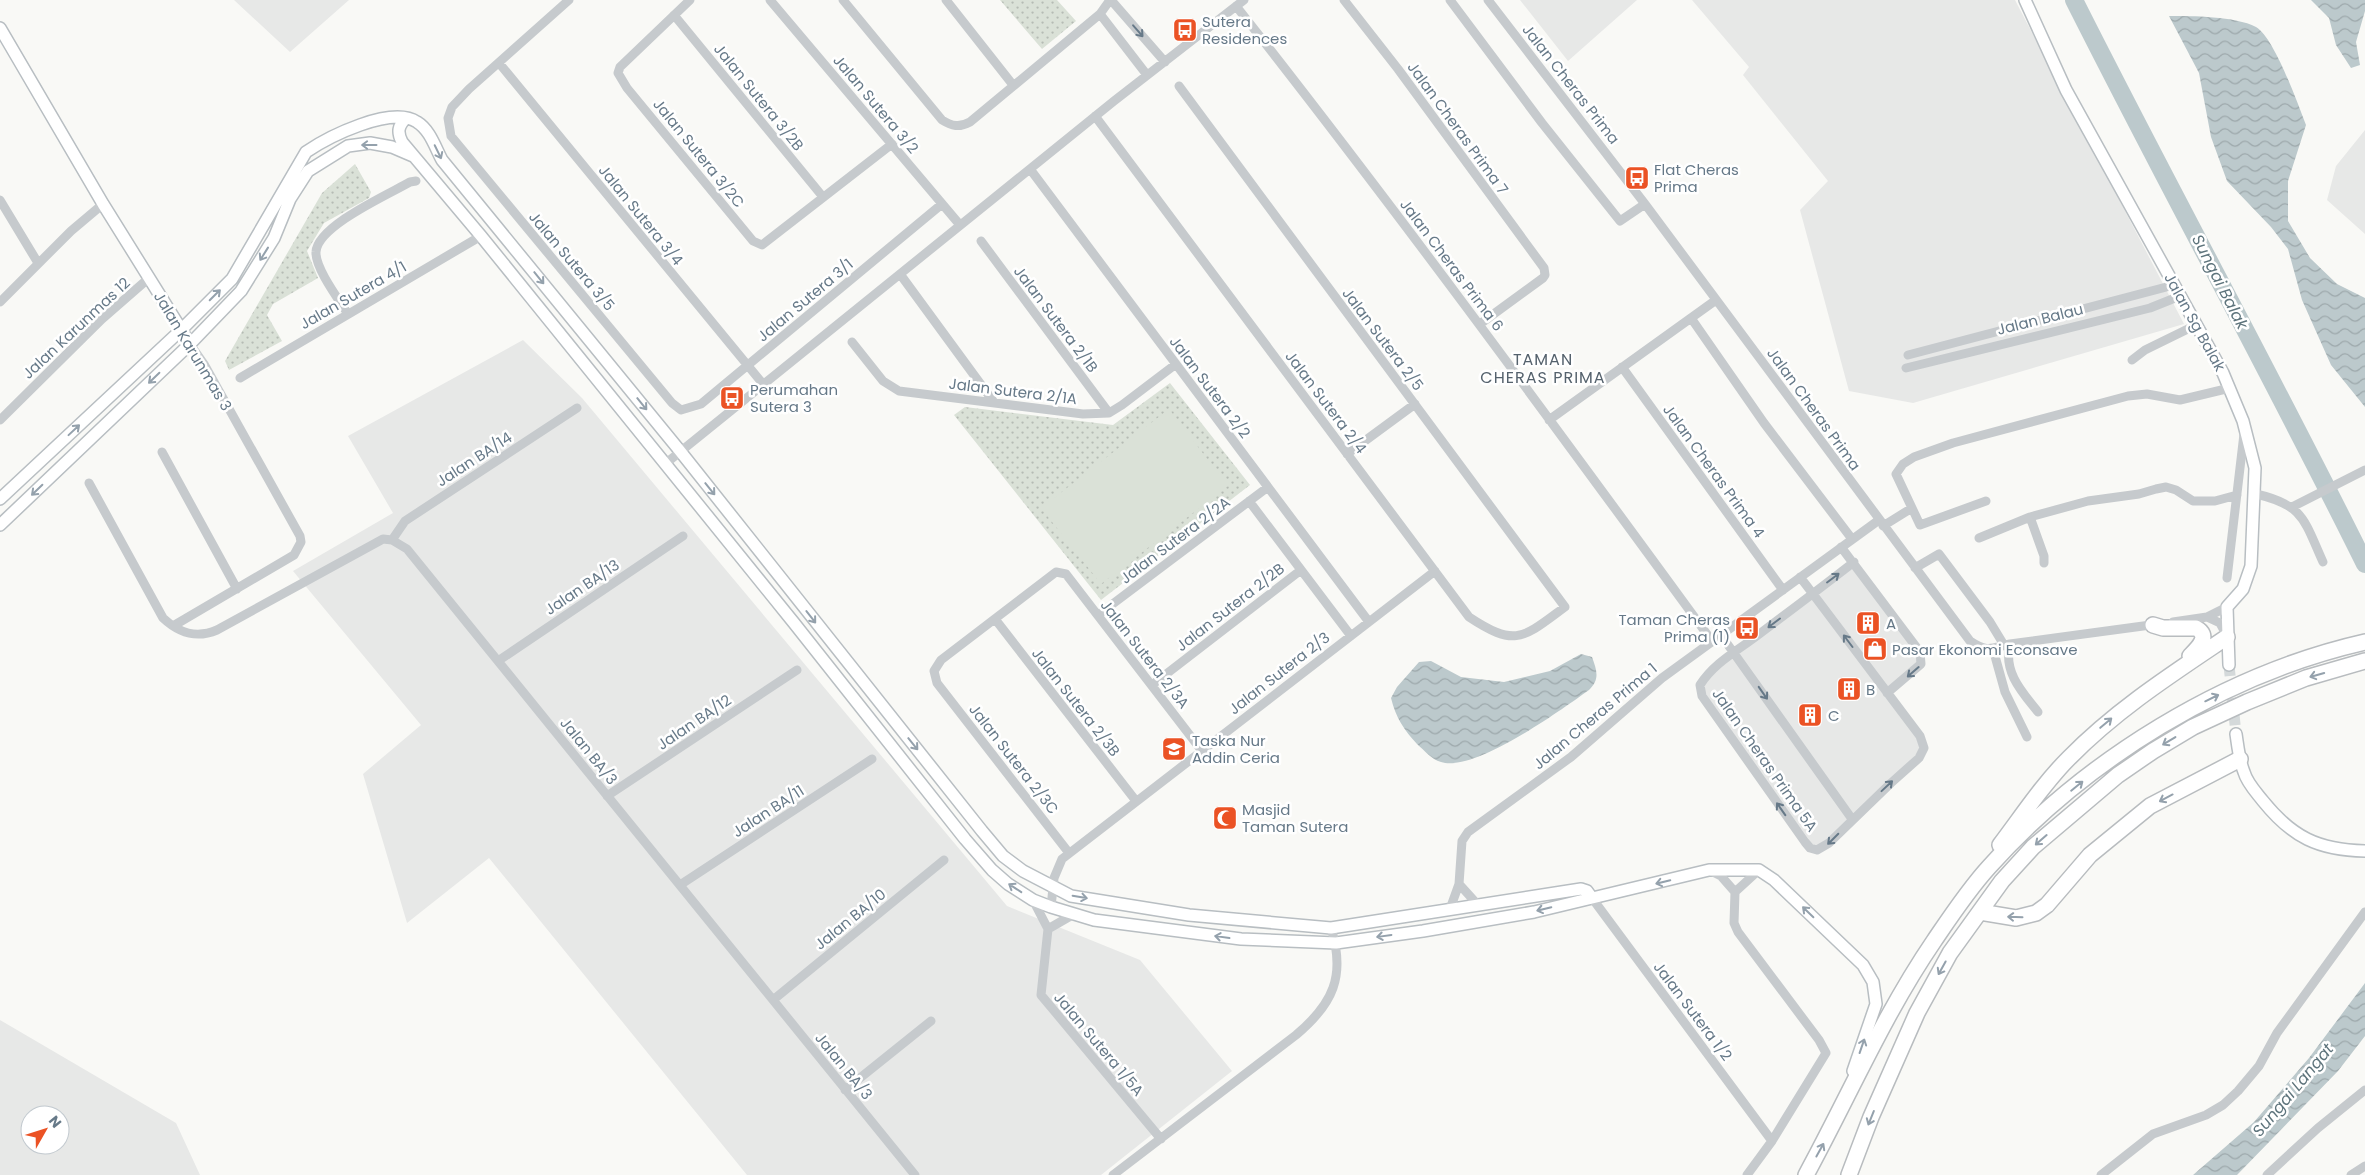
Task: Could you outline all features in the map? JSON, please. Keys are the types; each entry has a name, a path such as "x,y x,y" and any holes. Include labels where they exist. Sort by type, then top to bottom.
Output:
{"highway":[{"path":"2153,625 2163,628 2196,628 2200,630 2202,644 2180,669"},
{"path":"1806,1175 1915,971 1954,913 1989,866 2000,846 2044,786 2067,759 2126,707 2227,637"},
{"path":"1989,866 2052,807 2145,735 2184,711 2278,669 2362,643"},
{"path":"1849,1175 1871,1117 1917,1013 1950,953 2002,881 2033,847 2118,775 2193,727 2246,702 2306,678 2364,661"},
{"path":"1980,912 2016,918 2036,913 2047,905 2090,855 2150,806 2240,759"}],"street":[{"path":"499,63 569,0"},
{"path":"674,15 690,0"},
{"name":"Jalan Sutera 3/2","path":"770,0 960,225"},
{"path":"843,0 942,120 951,125 961,127 970,122 1100,14 1111,0 1165,62"},
{"path":"946,0 1013,85"},
{"name":"Jalan Cheras Prima 7","path":"1344,0 1481,181 1544,268 1545,275 1480,324"},
{"path":"1450,0 1542,123 1620,221 1645,204"},
{"name":"Jalan Cheras Prima","path":"1488,0 1885,522 1915,568 1970,641 1982,649 1993,649"},
{"name":"Jalan Sg Balak","path":"2025,0 2066,90 2230,388 2245,426 2255,468 2256,494 2249,574 2239,596 2227,607"},
{"path":"665,464 1095,116 1240,3"},
{"name":"Jalan Cheras Prima 6","path":"1240,3 1480,324 1712,641"},
{"path":"1100,14 1147,75"},
{"name":"Jalan Sutera 3/2C","path":"674,15 620,66 618,73 627,88 753,241 762,245 823,197"},
{"name":"Jalan Sutera 3/2B","path":"674,15 823,197"},
{"name":"Jalan Karunmas 3","path":"0,28 103,204 204,364 300,536 301,542 294,555 173,626"},
{"name":"Jalan Sutera 3/5","path":"499,63 452,107 448,118 448,127 457,146 672,403 681,410"},
{"name":"Jalan Sutera 3/4","path":"499,63 763,384"},
{"name":"Jalan Sutera 2/5","path":"1179,86 1565,607"},
{"name":"Jalan Sutera 2/4","path":"1095,116 1469,617 1505,636 1519,637 1533,630 1565,607"},
{"path":"0,499 181,330 232,279 306,152 323,140 342,132 393,117 406,118 416,121 426,130 442,160 680,451 1003,856 1023,871 1071,896 1152,910 1331,928 1581,889 1587,891 1592,898"},
{"path":"406,118 399,125 398,134 416,157 965,839 992,870 1033,900 1094,920 1241,939 1336,942 1469,923 1592,898 1709,870 1759,870 1774,880 1863,965 1873,982 1876,1004 1872,1019 1834,1124"},
{"path":"0,525 190,344 241,291 274,238 290,199 308,172 331,155 348,146 370,143 392,146 416,157"},
{"path":"823,197 892,144"},
{"path":"306,152 331,155"},
{"name":"Jalan Sutera 2/2","path":"1030,169 1369,622"},
{"path":"348,314 317,260 318,245 334,226 410,182 416,181"},
{"path":"0,200 38,263"},
{"path":"0,302 38,263 103,204"},
{"name":"Jalan Sutera 3/1","path":"681,410 701,404 942,204"},
{"name":"Jalan Sutera 4/1","path":"240,378 481,236"},
{"name":"Jalan Sutera 2/1B","path":"981,241 1109,413"},
{"path":"900,274 994,401"},
{"name":"Jalan Karunmas 12","path":"0,420 102,319 149,278"},
{"path":"1908,355 2174,285"},
{"name":"Jalan Balau","path":"1906,368 2052,330 2150,308 2180,296"},
{"path":"1549,420 1716,300"},
{"path":"1691,318 1764,423 1852,540"},
{"path":"2132,360 2145,350 2196,325"},
{"name":"Jalan Sutera 2/1A","path":"852,342 890,387 899,391 994,401 1083,414 1109,413"},
{"path":"1109,413 1122,406 1176,364"},
{"name":"Jalan Cheras Prima 4","path":"1622,367 1782,590"},
{"path":"1986,502 1920,525 1910,510 1896,474 1903,464 1914,457 1953,443 2128,396 2147,394 2180,400 2230,388"},
{"path":"1347,454 1415,404"},
{"name":"Jalan BA/14","path":"392,540 405,521 577,408"},
{"path":"2227,578 2245,426"},
{"path":"162,452 237,589"},
{"path":"2292,507 2364,470"},
{"path":"89,483 163,618 173,626 197,636 212,632 372,545 383,540 392,540"},
{"name":"Jalan Sutera 2/2A","path":"1098,615 1268,487"},
{"path":"1979,538 2030,517 2088,501 2166,488 2176,490 2193,502 2215,501 2237,495"},
{"path":"2256,494 2276,499 2292,507 2305,523 2323,562"},
{"path":"1249,501 1351,636"},
{"name":"Jalan Cheras Prima 1","path":"1450,909 1459,884 1462,841 1468,832 1572,757 1662,678 1841,547 1910,510"},
{"path":"2030,517 2044,556 2044,563"},
{"name":"Jalan BA/13","path":"498,661 682,536"},
{"name":"Jalan BA/3","path":"392,540 407,549 914,1175"},
{"path":"1841,547 1920,652 1922,658 1918,669 1887,693"},
{"path":"1915,568 1939,554 2007,645 2010,672 2038,712"},
{"path":"1735,653 1854,562"},
{"name":"Jalan Sutera 2/2B","path":"1152,685 1301,570"},
{"name":"Jalan Sutera 2/3","path":"1051,907 1057,866 1069,853 1435,571"},
{"name":"Jalan Sutera 2/3A","path":"995,619 1056,572 1066,574 1202,750"},
{"path":"1721,635 1852,819 1919,758 1924,748 1920,736 1800,577"},
{"path":"2027,737 2005,692 1993,649 2007,645 2207,617 2227,607 2229,665"},
{"path":"2207,617 2220,623 2227,637"},
{"name":"Jalan Sutera 2/3C","path":"995,619 942,660 934,671 937,683 1069,853"},
{"name":"Jalan Sutera 2/3B","path":"995,619 1136,801"},
{"name":"Jalan Cheras Prima 5A","path":"1735,653 1709,670 1700,685 1702,696 1810,848 1817,850 1823,848 1852,819"},
{"name":"Jalan BA/12","path":"607,796 797,670"},
{"path":"2236,734 2244,774 2274,815 2297,835 2334,848 2365,851"},
{"name":"Jalan BA/11","path":"680,885 872,759"},
{"name":"Jalan BA/10","path":"773,1000 944,860"},
{"path":"1709,870 1721,876 1735,892"},
{"path":"1746,1175 1772,1141 1826,1053 1819,1040 1738,932 1734,923 1735,892 1745,880 1759,870"},
{"path":"1459,884 1478,905"},
{"name":"Jalan Sutera 1/2","path":"1592,898 1772,1141"},
{"path":"1033,900 1048,929 1074,914"},
{"path":"2101,1175 2153,1134 2206,1115 2223,1105 2238,1091 2259,1066 2277,1033 2365,912"},
{"path":"1113,1175 1296,1035 1323,1010 1332,996 1336,981 1336,942 1331,928"},
{"name":"Jalan Sutera 1/5A","path":"1048,929 1041,995 1161,1139"},
{"path":"845,1090 931,1021"},
{"path":"2267,1175 2318,1128 2365,1090"},
{"path":"2351,1175 2365,1166"}],"shaded area":[{"path":"234,0 349,0 290,52"},
{"path":"1000,0 1057,0 1076,21 1042,49"},
{"path":"1520,0 1637,0 1568,61"},
{"path":"1692,0 2015,0 2184,324 1913,403 1849,391 1800,210 1828,181 1743,75 1749,67"},
{"path":"2365,130 2365,234 2327,200 2336,166"},
{"path":"355,164 371,192 369,198 324,223 307,251 318,278 273,304 267,315 282,341 229,370 225,361 322,193"},
{"path":"523,340 582,398 1007,906 1140,960 1232,1071 1101,1175 747,1175 489,858 407,923 363,774 421,725 293,571 393,513 348,436"},
{"path":"1170,383 1250,485 1101,600 954,415 965,407 1113,425"},
{"path":"1169,409 1228,486 1101,584 1041,508"},
{"path":"1853,568 1917,653 1917,664 1882,692 1918,739 1920,751 1823,844 1817,846 1812,844 1705,695 1703,685 1712,672"},
{"path":"0,1020 176,1123 200,1175 0,1175"}],"water":[{"path":"2311,0 2365,0 2365,11 2356,42 2360,65 2351,68 2336,45 2329,18"},
{"path":"2169,16 2213,17 2247,23 2263,33 2278,57 2306,125 2288,181 2288,221 2310,258 2337,284 2365,298 2365,407 2331,365 2302,300 2288,249 2271,227 2227,181 2211,137 2199,73"},
{"path":"1581,654 1592,657 1596,671 1595,682 1589,690 1517,738 1474,758 1456,763 1437,761 1417,744 1401,723 1391,698 1397,687 1419,662 1431,661 1461,677 1504,682 1550,671"},
{"name":"Sungai Langat","path":"2365,983 2365,1036 2338,1071 2237,1175 2193,1175 2254,1122 2309,1058"}],"waterway":[{"name":"Sungai Balak","path":"2074,0 2365,564"}],"tunnel":[{"path":"2229,665 2236,734"}],"place":[{"name":"Sutera Residences","path":"1185,30"},
{"name":"Flat Cheras Prima","path":"1637,178"},
{"name":"Perumahan Sutera 3","path":"732,398"},
{"name":"A","path":"1868,623"},
{"name":"Taman Cheras Prima (1)","path":"1747,628"},
{"name":"Pasar Ekonomi Econsave","path":"1875,649"},
{"name":"B","path":"1849,689"},
{"name":"C","path":"1810,715"},
{"name":"Taska Nur Addin Ceria","path":"1174,749"},
{"name":"Masjid Taman Sutera","path":"1225,818"}],"district":[{"name":"TAMAN CHERAS PRIMA","path":"1543,368"}]}
